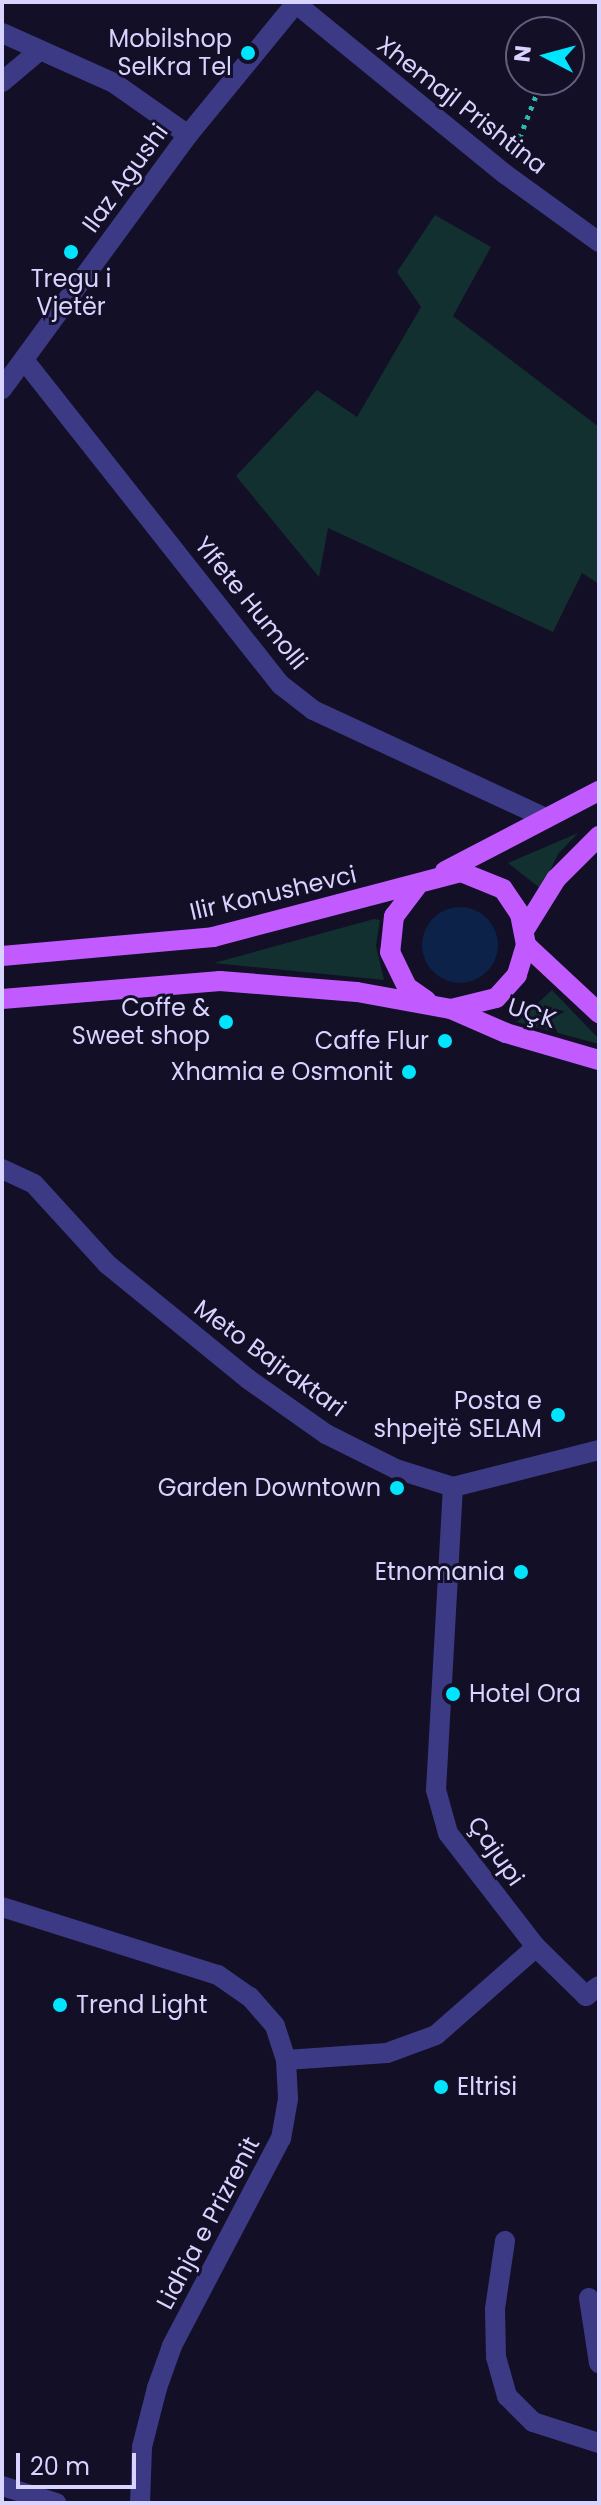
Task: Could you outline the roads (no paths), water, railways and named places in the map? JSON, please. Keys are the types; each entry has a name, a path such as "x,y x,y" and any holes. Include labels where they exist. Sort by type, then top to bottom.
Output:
{"main road":[{"path":"424,882 599,791"},
{"path":"2,999 220,981 357,992 445,1008 496,998 517,975 526,937 556,879 599,836"},
{"name":"Ilir Konushevci","path":"2,956 213,937 461,872 490,880 513,901 526,937"},
{"name":"UÇK","path":"424,882 394,916 390,952 407,987 445,1008 506,1033 599,1060"},
{"name":"UÇK","path":"526,937 599,1013"}],"street":[{"name":"Ilaz Agushi","path":"2,389 188,135 295,3"},
{"name":"Xhemajl Prishtina","path":"295,3 505,174 599,242"},
{"path":"2,33 114,83 188,135"},
{"path":"2,82 39,51"},
{"name":"Ylfete Humolli","path":"24,360 281,685 313,710 546,818"},
{"name":"Meto Bajraktari","path":"2,1169 34,1184 107,1264 261,1388 326,1434 396,1469 453,1487"},
{"path":"453,1487 599,1450"},
{"name":"Çajupi","path":"453,1487 436,1790 448,1833 536,1947 586,1996 599,1986"},
{"name":"Lidhja e Prizrenit","path":"2,1907 218,1975 250,1997 275,2026 286,2060 288,2099 281,2138 172,2346 157,2388 142,2447 140,2503"},
{"path":"286,2060 387,2053 436,2035 536,1947"},
{"path":"505,2241 495,2309 496,2357 507,2396 533,2422 599,2443"},
{"path":"589,2298 599,2363"},
{"path":"2,2486 56,2503"}],"water":[{"path":"460,907 475,910 487,918 495,930 498,945 495,960 487,972 475,980 460,983 445,980 433,972 425,960 422,945 425,930 433,918 445,910"}],"place":[{"name":"Mobilshop SelKra Tel","path":"248,53"},
{"name":"Tregu i Vjetër","path":"71,252"},
{"name":"Coffe & Sweet shop","path":"226,1022"},
{"name":"Caffe Flur","path":"445,1041"},
{"name":"Xhamia e Osmonit","path":"409,1072"},
{"name":"Posta e shpejtë SELAM","path":"558,1415"},
{"name":"Garden Downtown","path":"397,1488"},
{"name":"Etnomania","path":"521,1572"},
{"name":"Hotel Ora","path":"453,1694"},
{"name":"Trend Light","path":"60,2005"},
{"name":"Eltrisi","path":"441,2087"}]}
